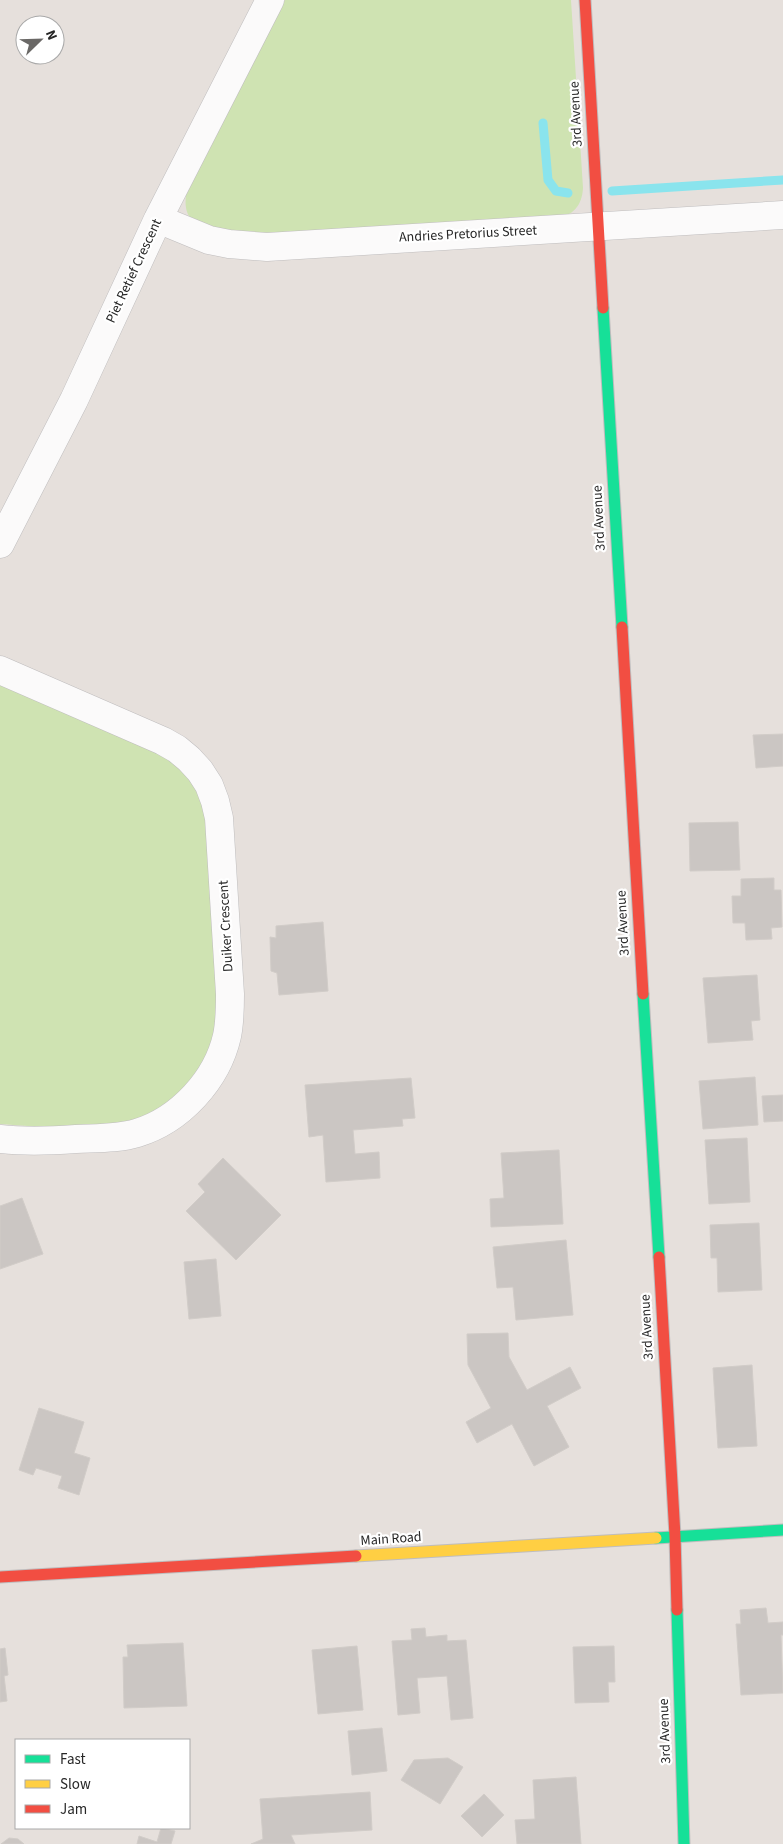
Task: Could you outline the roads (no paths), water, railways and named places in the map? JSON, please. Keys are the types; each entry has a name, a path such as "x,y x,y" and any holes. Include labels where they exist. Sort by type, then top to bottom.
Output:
{"street":[{"name":"Piet Retief Crescent","path":"3,529 74,400 158,219 270,0"},
{"name":"3rd Avenue","path":"585,0 675,1536 684,1844"},
{"name":"Andries Pretorius Street","path":"158,219 209,240 249,246 783,215"},
{"name":"Duiker Crescent","path":"0,670 163,741 189,759 200,771 209,785 219,818 230,994 230,1016 226,1037 214,1068 194,1097 157,1126 115,1137 26,1142 0,1139"},
{"name":"Main Road","path":"0,1577 783,1530"}],"waterway":[{"path":"543,123 548,180 556,191 568,193"},
{"path":"612,191 783,180"}]}
